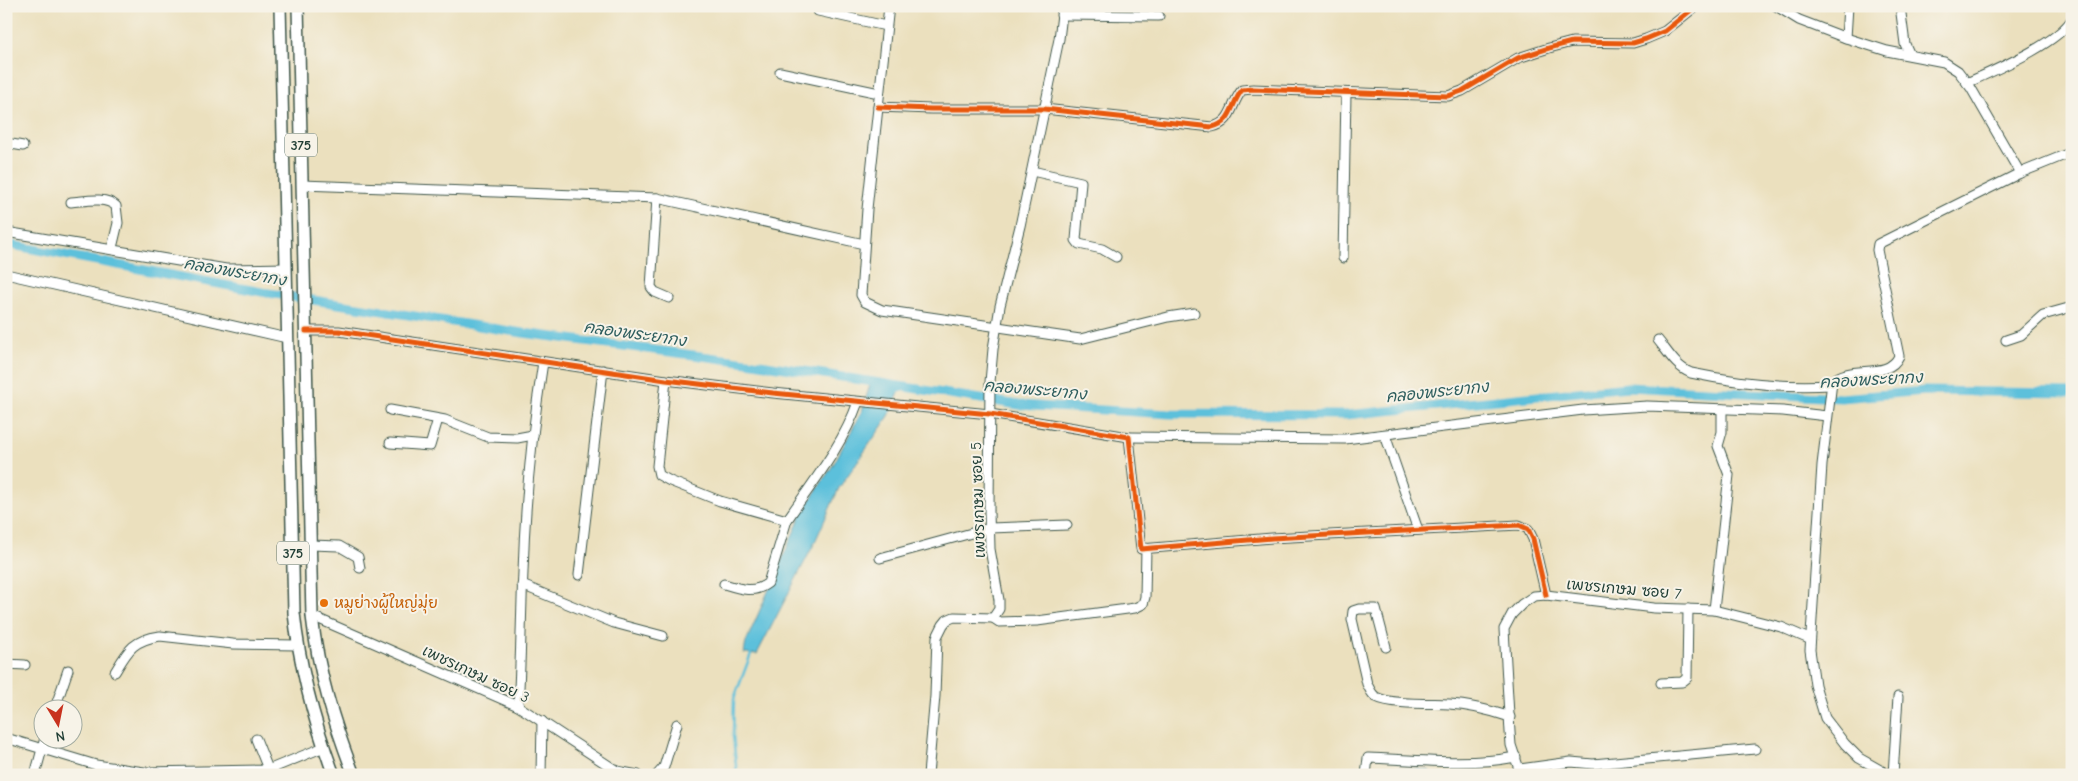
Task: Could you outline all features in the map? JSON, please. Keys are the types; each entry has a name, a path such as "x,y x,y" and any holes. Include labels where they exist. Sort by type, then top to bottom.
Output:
{"main road":[{"name":"375","path":"280,6 294,613 297,646 305,686 334,775"},
{"name":"375","path":"298,6 312,616 315,644 325,692 354,775"}],"street":[{"path":"889,6 864,244 861,295 865,302 882,310 1080,338 1168,317 1194,313"},
{"path":"878,107 1044,109 1212,127 1221,124 1228,117 1236,97 1242,90 1448,96 1462,91 1518,58 1549,48 1572,42 1633,43 1646,39 1665,31 1696,6"},
{"path":"1776,6 1799,20 1846,38 1887,51 1944,62 1958,71 1967,83 2020,174"},
{"path":"1846,38 1848,6"},
{"path":"1900,6 1905,44 1910,55"},
{"path":"818,11 886,26"},
{"path":"1062,11 1159,16"},
{"name":"เพชรเกษม ซอย 5","path":"993,618 999,609 999,600 990,549 990,382 993,349 1000,306 1020,226 1059,39 1062,11"},
{"path":"1967,83 2004,66 2060,34 2072,19"},
{"path":"780,72 880,93"},
{"path":"1343,258 1346,93"},
{"path":"6,143 23,146"},
{"path":"1898,697 1891,775 1859,758 1845,744 1825,718 1815,685 1809,639 1818,543 1822,465 1831,387 1837,376 1889,368 1896,363 1899,356 1877,250 1878,244 2020,174 2072,152"},
{"path":"1032,171 1081,182 1076,240 1079,244 1102,248 1116,258"},
{"path":"302,185 657,198 864,244"},
{"path":"657,198 651,287 655,292 669,298"},
{"path":"71,202 103,200 112,202 116,206 118,223 112,248"},
{"path":"6,232 112,248 226,270 286,268"},
{"path":"6,274 287,338"},
{"path":"2006,340 2021,335 2043,315 2072,308"},
{"path":"306,329 339,331 666,380 859,402 990,412 1129,437 1318,439 1385,435 1583,410 1647,406 1828,413"},
{"path":"1658,340 1684,370 1691,373 1762,386 1831,387"},
{"path":"518,706 522,644 522,585 533,435 542,362"},
{"path":"579,575 603,370"},
{"path":"666,380 658,466 659,475 720,501 787,520"},
{"path":"724,584 753,590 762,588 768,583 787,520 838,444 850,424 859,402"},
{"path":"1714,610 1729,476 1718,446 1722,432 1722,409"},
{"path":"390,410 438,419 488,436 517,438 533,435"},
{"path":"390,443 430,446 438,419"},
{"path":"1385,435 1418,530"},
{"path":"1129,437 1141,549 1272,538 1519,525 1528,529 1533,539 1546,595"},
{"path":"880,558 990,528 1067,525"},
{"path":"310,545 343,547 358,557 360,568"},
{"path":"928,775 936,696 937,637 943,625 948,620 954,618 993,618 1000,622 1037,621 1136,608 1143,604 1145,597 1146,548"},
{"path":"522,585 614,623 664,636"},
{"name":"เพชรเกษม ซอย 7","path":"1521,772 1511,746 1504,629 1512,614 1534,596 1546,595 1595,602 1714,610 1781,627 1809,639"},
{"path":"1386,647 1376,609 1353,611 1352,618 1367,684 1372,693 1378,698 1417,704 1482,707 1510,717"},
{"path":"1661,682 1682,682 1687,678 1688,609"},
{"name":"เพชรเกษม ซอย 3","path":"312,616 518,706 617,773"},
{"path":"115,672 130,648 149,638 160,636 232,644 297,646"},
{"path":"6,664 25,665"},
{"path":"58,698 68,670"},
{"path":"541,775 542,722"},
{"path":"657,775 664,768 677,724"},
{"path":"6,738 32,745"},
{"path":"256,740 269,772"},
{"path":"35,775 41,748 96,765 144,772 269,772 324,746"},
{"path":"1521,772 1571,762 1593,764 1755,749"},
{"path":"1366,775 1368,758 1462,762 1496,761 1516,757"},
{"path":"617,773 638,775"}],"water":[{"path":"871,381 902,386 889,416 839,488 814,544 757,654 744,653 746,642 803,511 833,465 862,411"},
{"path":"1375,766 1429,770 1430,775 1374,775"}],"waterway":[{"name":"คลองพระยากง","path":"6,244 262,292 523,333 747,362 1019,405 1170,414 1346,415 1628,387 1841,398 1925,391 2072,393"},
{"path":"737,775 733,736 734,699 752,651"}],"cycle path":[{"path":"878,107 1044,109 1212,127 1219,125 1228,117 1242,90 1448,96 1462,91 1518,58 1549,48 1572,42 1633,43 1646,39 1665,31 1696,6"},
{"path":"306,331 339,331 666,380 773,393 990,414 1129,437 1141,549 1272,538 1519,525 1528,529 1533,539 1546,595"}],"place":[{"name":"หมูย่างผู้ใหญ่มุ่ย","path":"324,603"}]}
